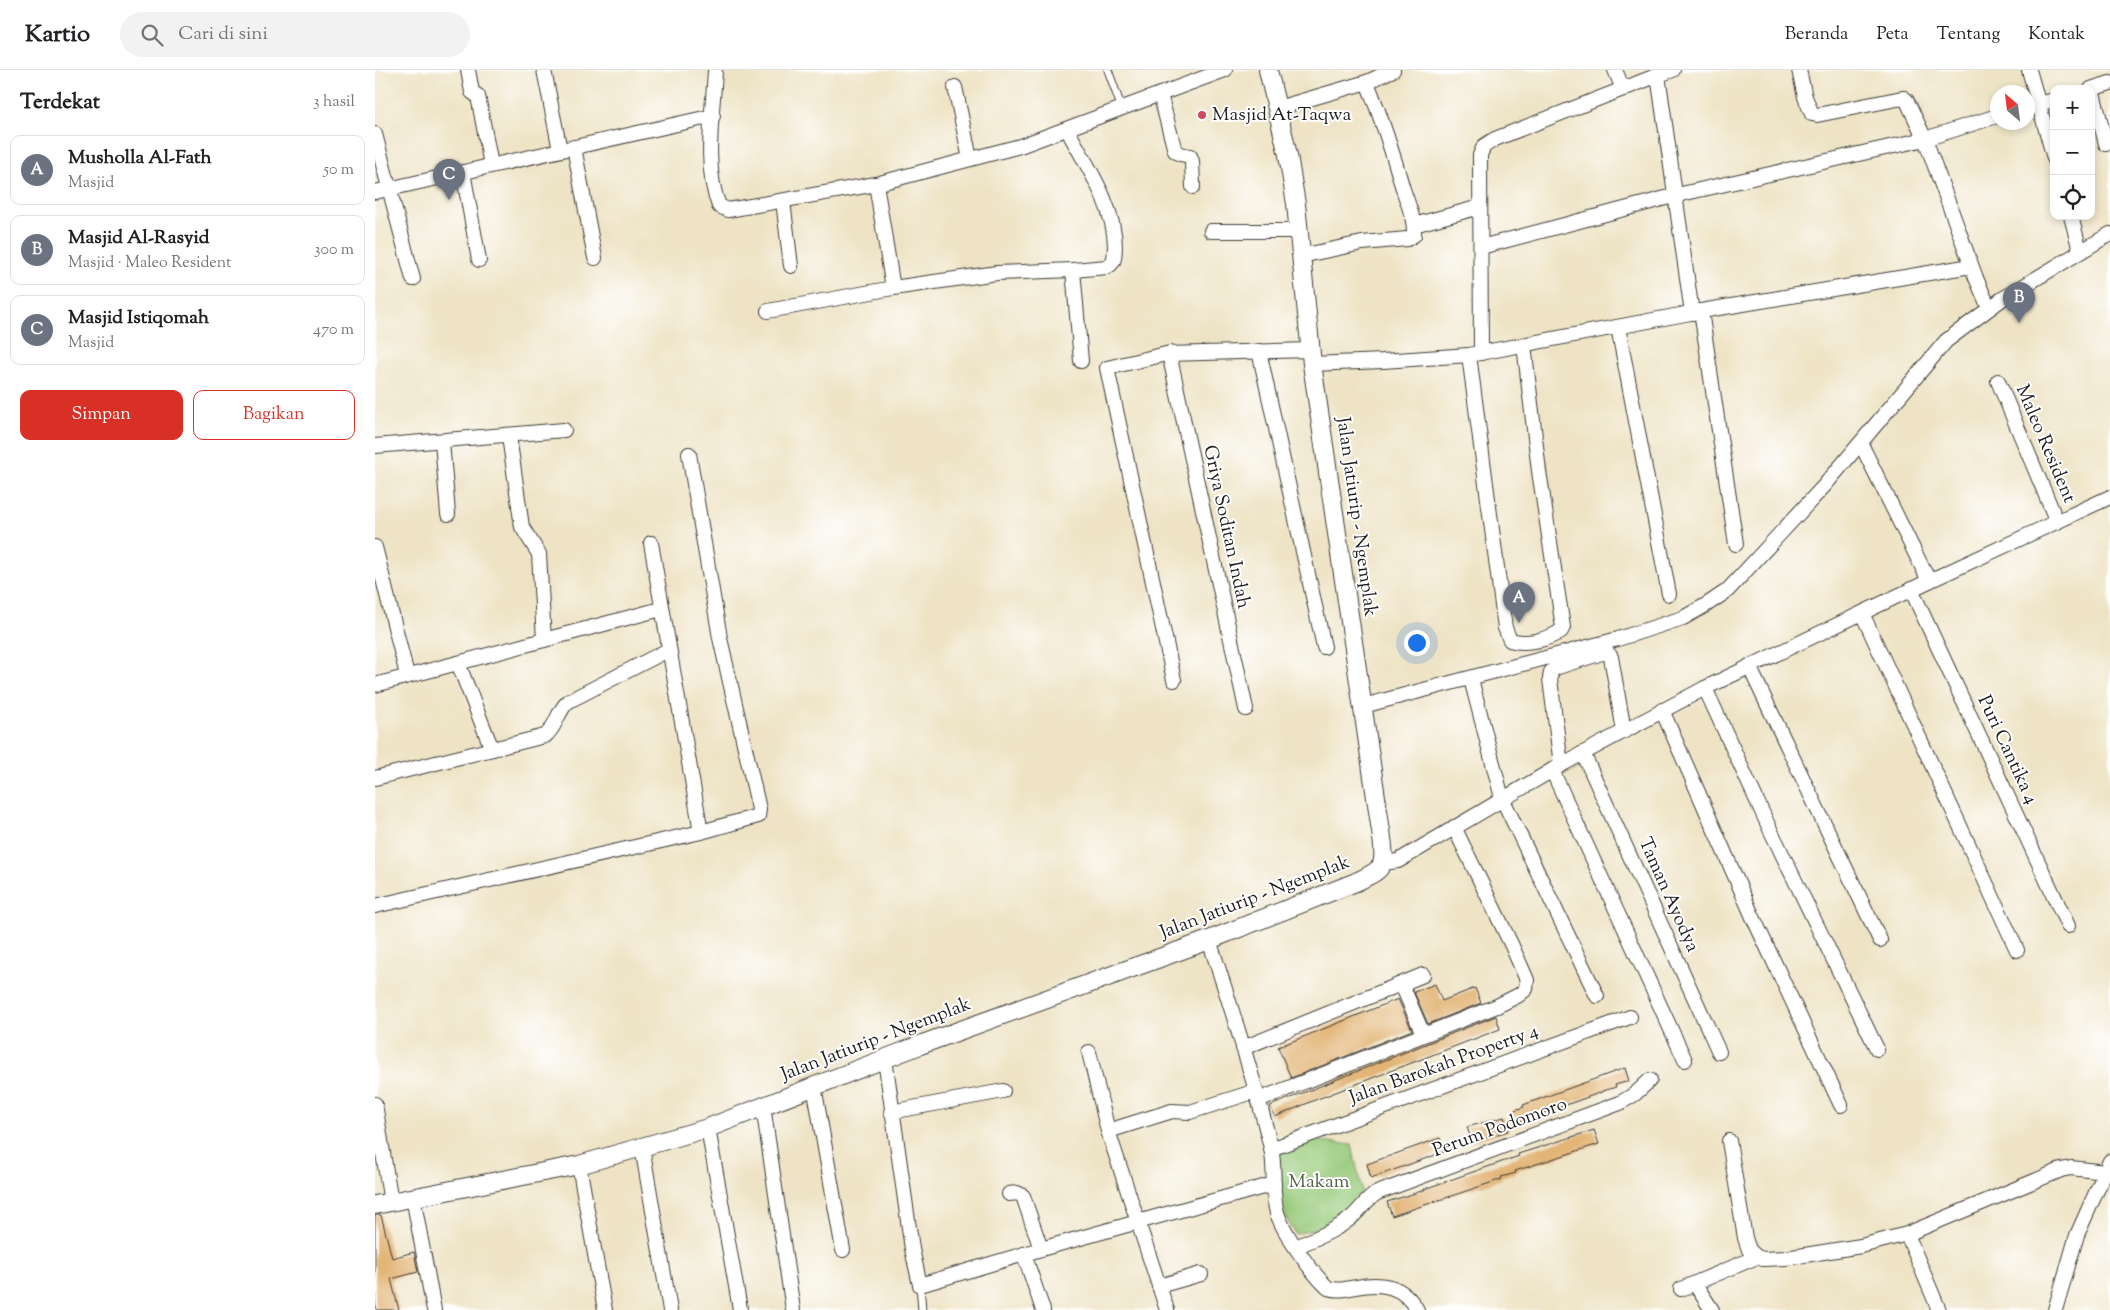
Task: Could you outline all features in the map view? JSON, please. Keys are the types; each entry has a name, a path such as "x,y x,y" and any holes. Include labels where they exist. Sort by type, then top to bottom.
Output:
{"street":[{"path":"468,70 472,92 478,96 491,165"},
{"path":"544,70 560,150"},
{"path":"715,70 711,183 719,206 728,210 876,184 1020,146 1225,70"},
{"name":"Jalan Jatiurip - Ngemplak","path":"383,1203 579,1165 708,1128 885,1059 1209,940 1356,882 1373,874 1383,863 1382,838 1312,357 1293,179 1268,70"},
{"path":"1615,70 1623,89"},
{"path":"1523,345 1539,471 1563,627 1556,634 1523,644 1510,640 1505,628 1475,354 1481,247 1480,155 1484,146 1495,139 1673,70"},
{"path":"1799,70 1805,97 1812,114 1817,115 1904,98 1907,101 1925,139 1986,303"},
{"path":"2029,70 2031,85"},
{"path":"1278,108 1367,82 1385,71"},
{"path":"1658,75 1736,544"},
{"path":"1301,256 1362,244 1407,239 1414,235 1414,225 1387,134 1367,82"},
{"path":"2095,88 2110,83"},
{"path":"955,87 970,160"},
{"path":"1160,94 1175,151 1190,156 1192,161 1193,187"},
{"path":"2035,105 2050,101"},
{"path":"2095,101 2106,144"},
{"path":"2035,111 2050,148"},
{"path":"375,192 713,116"},
{"path":"1481,247 1677,195 1840,160 1925,139 1990,118"},
{"path":"768,311 893,288 997,273 1073,270 1112,264 1114,260 1115,233 1112,221 1099,189 1067,129"},
{"path":"375,134 413,279"},
{"path":"574,147 595,258"},
{"path":"463,172 479,260"},
{"path":"876,184 893,288"},
{"path":"783,201 791,266"},
{"path":"1414,225 1480,208"},
{"path":"2072,220 2079,245"},
{"path":"1211,231 1299,231"},
{"path":"1361,695 1471,679 1618,639 1683,618 1706,605 1727,591 1861,444 1939,348 1986,303 2079,245 2110,234"},
{"path":"1174,680 1107,368 1141,358 1169,353 1259,350 1312,357 1383,362 1475,354 1697,312 1971,266"},
{"path":"1073,270 1081,361"},
{"path":"1618,327 1669,594"},
{"path":"1259,350 1324,647"},
{"name":"Griya Soditan Indah","path":"1169,353 1246,709"},
{"name":"Maleo Resident","path":"1998,381 2057,522"},
{"path":"375,446 564,430"},
{"path":"509,436 522,527 539,554 545,640"},
{"path":"442,441 448,514"},
{"path":"1861,444 1929,581"},
{"path":"375,906 701,832 758,816 759,809 720,638 689,454"},
{"path":"1383,863 1398,861 1502,798 1705,688 1911,589 2110,497"},
{"path":"651,543 661,610 701,832"},
{"path":"375,547 407,675"},
{"name":"Puri Cantika 4","path":"1911,589 2068,926"},
{"path":"375,685 407,675 661,610"},
{"path":"1862,613 2017,950"},
{"path":"375,778 545,736 566,704 669,650"},
{"path":"1624,731 1608,653 1602,653 1555,668 1551,672 1557,768 1685,1060"},
{"path":"458,663 492,750"},
{"path":"1749,666 1880,940"},
{"path":"1471,679 1502,798 1597,996"},
{"path":"1705,688 1769,827 1877,1049"},
{"path":"1662,710 1752,915 1841,1105"},
{"name":"Taman Ayodya","path":"1583,753 1719,1052"},
{"path":"1108,1131 1172,1111 1190,1112 1257,1096 1509,1001 1526,989 1527,980 1495,908 1454,827"},
{"path":"1209,940 1243,1048 1271,1149 1277,1214 1310,1268 1329,1288 1342,1290 1375,1285 1390,1286 1405,1293 1417,1310"},
{"path":"1243,1048 1423,975"},
{"path":"1402,985 1423,1034"},
{"name":"Jalan Barokah Property 4","path":"1271,1149 1630,1017"},
{"path":"1089,1052 1108,1131 1167,1310"},
{"path":"885,1059 891,1112 912,1248 921,1285 1041,1248 1274,1184"},
{"name":"Perum Podomoro","path":"1297,1247 1339,1226 1352,1217 1361,1206 1377,1193 1619,1103 1635,1094 1650,1080"},
{"path":"814,1086 843,1250"},
{"path":"891,1112 1003,1091"},
{"path":"375,1104 383,1203"},
{"path":"763,1106 793,1310"},
{"path":"708,1128 740,1309"},
{"path":"1729,1141 1745,1238 1749,1250 1763,1259 1786,1258 1861,1246 1907,1234 2061,1170 2108,1166 2077,1235 2055,1310"},
{"path":"642,1147 670,1310"},
{"path":"579,1165 605,1310"},
{"path":"1009,1194 1017,1193 1023,1196 1041,1248"},
{"path":"413,1197 434,1310"},
{"path":"1907,1234 1939,1310"},
{"path":"1024,1254 1043,1310"},
{"path":"1681,1289 1757,1256"},
{"path":"1159,1286 1201,1274"},
{"path":"1695,1284 1712,1310"}],"lane":[{"path":"1108,70 1122,109"},
{"path":"921,1285 922,1310"}],"green space":[{"name":"Makam","path":"1314,1140 1352,1145 1362,1191 1349,1208 1334,1220 1317,1228 1296,1234 1287,1219 1281,1203 1278,1177 1280,1153"}],"building":[{"path":"1435,984 1442,1001 1475,988 1481,1003 1428,1024 1414,992"},
{"path":"1398,999 1412,1030 1291,1078 1278,1047"},
{"path":"1496,1016 1500,1029 1275,1117 1270,1106"},
{"path":"1625,1068 1629,1081 1516,1123 1512,1111 1524,1107 1523,1105"},
{"path":"1504,1117 1508,1131 1472,1142 1467,1127"},
{"path":"1594,1130 1599,1144 1515,1171 1516,1173 1501,1177 1502,1179 1392,1216 1387,1202 1519,1156 1518,1154"},
{"path":"1440,1138 1444,1152 1371,1178 1367,1164"},
{"path":"375,1215 381,1215 392,1258 414,1252 418,1272 391,1279 399,1310 377,1310 375,1302"}],"place":[{"name":"Masjid At-Taqwa","path":"1202,115"},
{"name":"Masjid Istiqomah","path":"449,200"},
{"name":"Masjid Al-Rasyid","path":"2019,323"},
{"name":"Musholla Al-Fath","path":"1519,623"}]}
